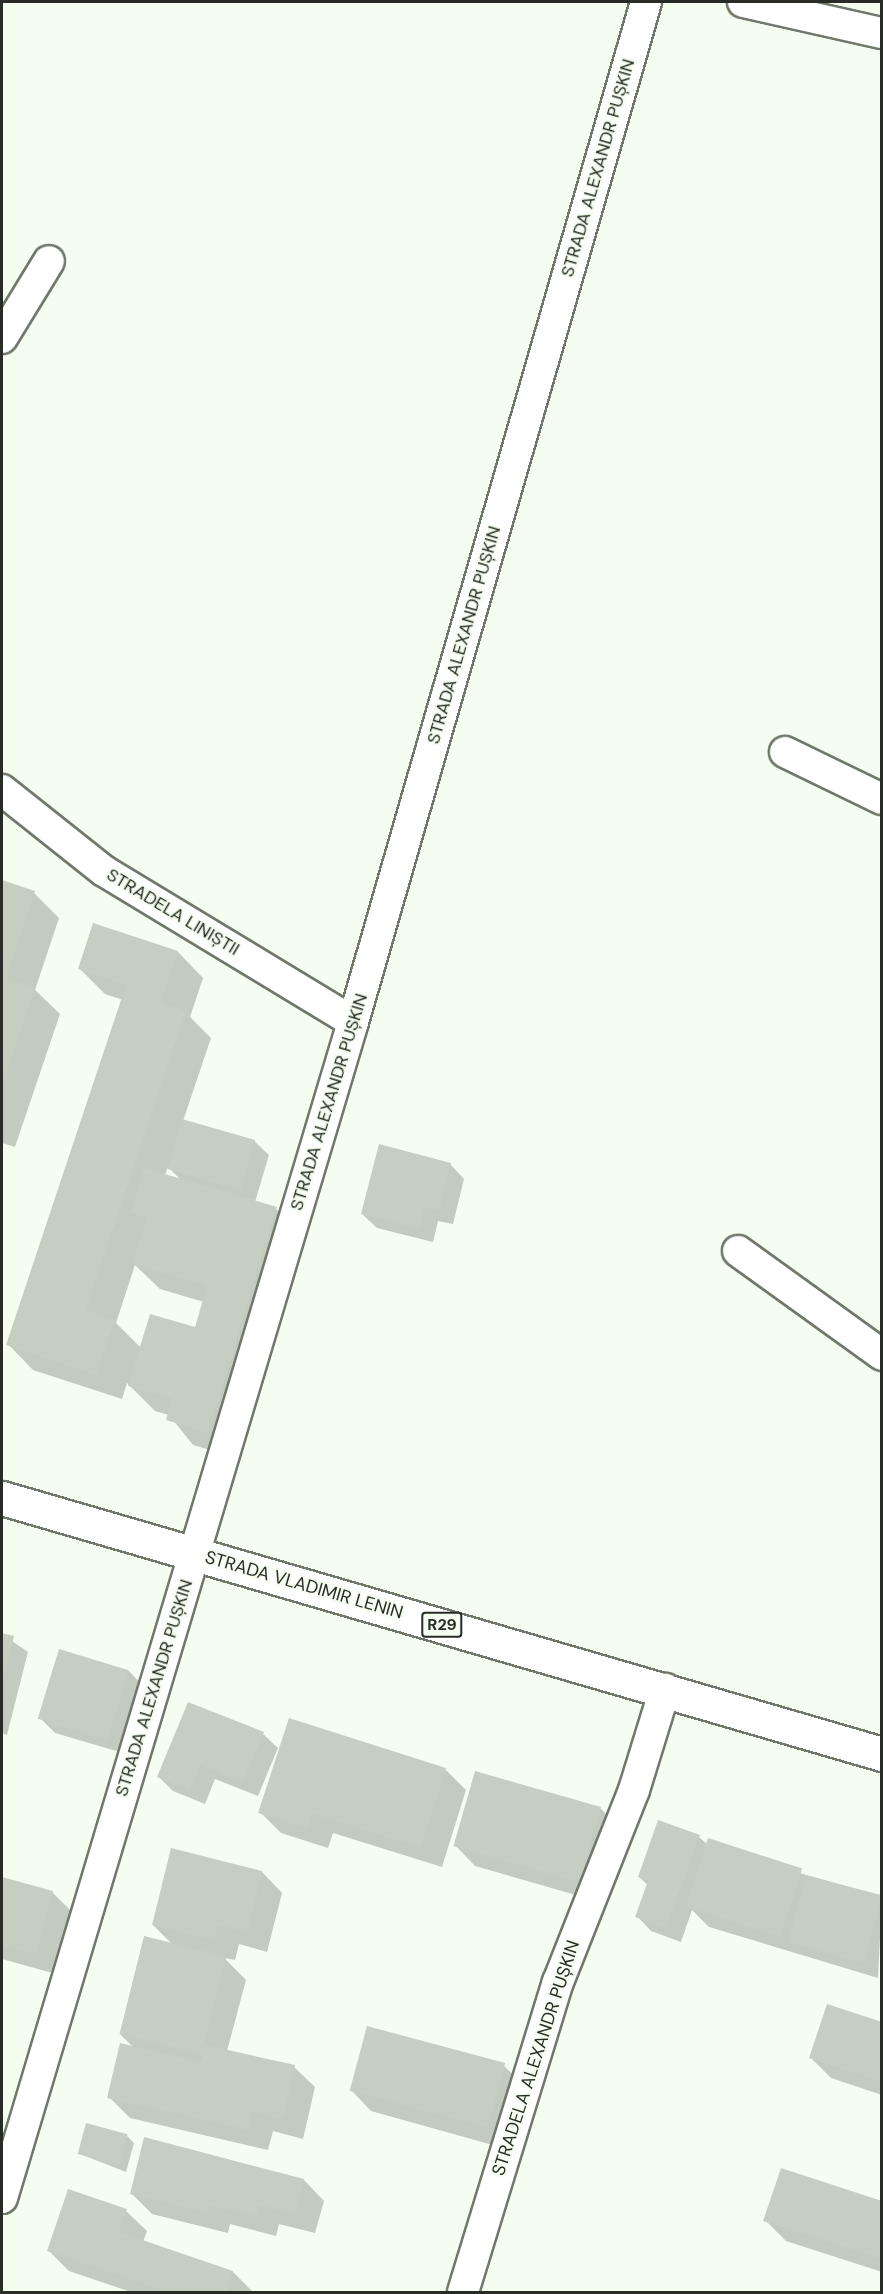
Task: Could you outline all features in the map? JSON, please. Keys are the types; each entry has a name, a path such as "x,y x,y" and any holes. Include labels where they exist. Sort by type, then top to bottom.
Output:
{"main road":[{"name":"STRADA VLADIMIR LENIN","path":"2,1498 664,1689 878,1747"}],"street":[{"name":"STRADA ALEXANDR PUȘKIN","path":"2,2198 353,1022 646,2"},
{"path":"743,2 882,33"},
{"path":"2,338 50,261"},
{"path":"785,752 880,796"},
{"name":"STRADELA LINIȘTII","path":"2,790 104,871 353,1022"},
{"path":"738,1251 882,1355"},
{"name":"STRADELA ALEXANDR PUȘKIN","path":"463,2292 558,1982 634,1790 664,1689"}],"building":[{"path":"2,880 35,891 6,978 35,987 2,1085"},
{"path":"93,923 178,951 161,1002 186,1011 86,1310 115,1320 96,1375 6,1345 126,985 78,969"},
{"path":"182,1119 255,1140 241,1190 168,1169"},
{"path":"379,1144 451,1163 439,1211 424,1207 419,1229 361,1214"},
{"path":"144,1168 277,1207 208,1433 166,1420 172,1399 128,1386 150,1314 195,1327 207,1286 133,1264 147,1217 130,1213"},
{"path":"2,1633 14,1636 2,1683"},
{"path":"59,1649 129,1670 107,1740 38,1719"},
{"path":"188,1702 264,1732 243,1783 200,1765 190,1791 157,1777"},
{"path":"289,1718 446,1768 421,1848 312,1813 307,1828 258,1813"},
{"path":"475,1771 601,1807 579,1882 454,1846"},
{"path":"658,1820 700,1835 666,1928 635,1917 648,1881 638,1877"},
{"path":"708,1838 802,1869 780,1937 686,1906"},
{"path":"171,1848 262,1871 247,1932 218,1925 215,1941 152,1925"},
{"path":"806,1875 882,1895 864,1963 788,1943"},
{"path":"2,1877 53,1891 36,1954 2,1945"},
{"path":"144,1936 226,1957 202,2055 120,2034"},
{"path":"827,2004 882,2022 882,2082 809,2058"},
{"path":"367,2026 505,2063 488,2128 350,2091"},
{"path":"120,2043 201,2062 205,2045 295,2065 283,2119 252,2112 248,2130 107,2098"},
{"path":"86,2123 128,2134 119,2165 78,2154"},
{"path":"144,2137 304,2179 295,2214 259,2205 256,2216 210,2205 207,2213 130,2194"},
{"path":"781,2168 882,2201 882,2259 763,2221"},
{"path":"68,2189 127,2209 119,2232 233,2271 226,2292 168,2292 47,2251"}]}
